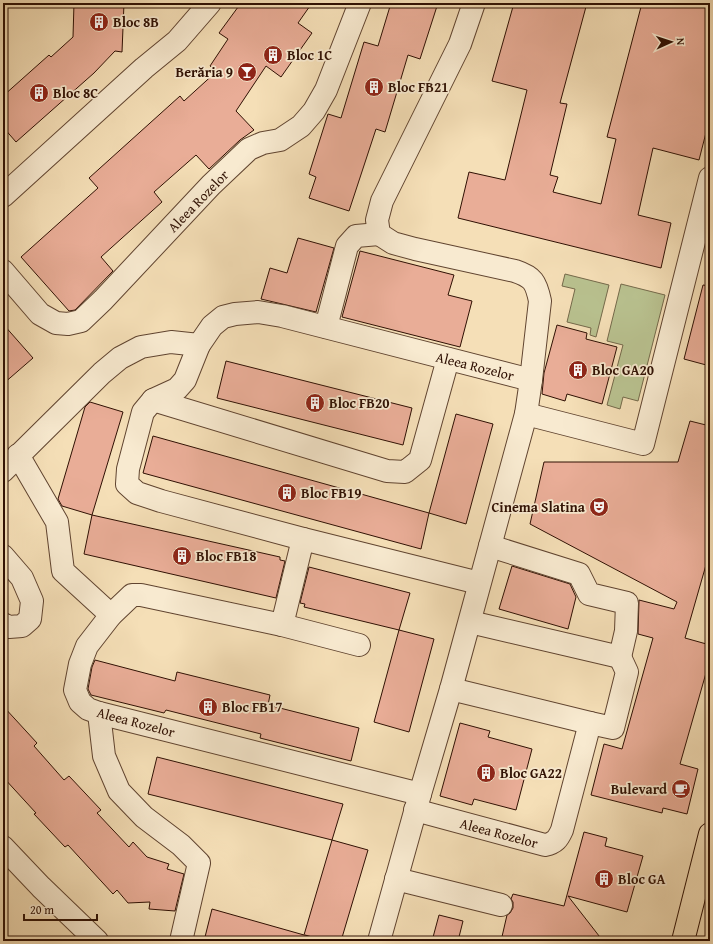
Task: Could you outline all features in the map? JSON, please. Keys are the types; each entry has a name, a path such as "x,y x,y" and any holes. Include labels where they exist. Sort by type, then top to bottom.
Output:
{"main road":[{"path":"683,941 710,834"}],"street":[{"path":"3,196 132,78 178,41 210,3"},
{"name":"Aleea Rozelor","path":"3,271 40,314 56,323 68,324 81,321 104,300 211,185 249,149 263,143 280,140 301,126 314,112 326,90 360,3"},
{"path":"326,327 347,246 356,236 379,234 377,220 382,201 460,44 474,3"},
{"path":"526,414 643,444 710,178"},
{"name":"Aleea Rozelor","path":"379,234 393,243 515,271 525,275 533,280 537,288 540,301 526,414 470,622 417,802 379,941"},
{"name":"Aleea Rozelor","path":"153,400 177,390 185,380 200,345 212,326 223,317 235,314 258,312 282,316 531,380"},
{"path":"3,471 102,373 120,358 141,347 171,342 200,345"},
{"path":"448,359 420,460 405,472 387,471 153,400 143,412 128,469 127,484 137,494 161,501 479,584"},
{"path":"18,455 57,522 63,570 75,583 111,615"},
{"path":"282,625 303,539"},
{"path":"451,689 613,728 627,672 620,657 626,631 627,604 589,594 579,574 490,546"},
{"path":"3,556 22,578 32,600 30,619 22,626 9,627 3,624"},
{"name":"Aleea Rozelor","path":"359,645 282,625 142,595 132,595 111,615 87,646 80,664 75,690 80,702 88,709 99,713 417,802 545,845 553,844 558,839 562,830 590,723"},
{"path":"470,622 620,657"},
{"path":"99,713 104,756 119,791 144,818 181,845 199,864 181,941"},
{"path":"3,847 97,941"},
{"path":"396,879 501,905"}],"green space":[{"path":"565,274 609,285 596,337 590,335 591,328 567,322 575,289 562,286"},
{"path":"621,284 665,295 638,401 623,397 620,409 607,405 623,345 607,341"}],"building":[{"path":"74,3 124,3 122,52 115,51 94,73 16,142 3,127 3,96 49,55 51,57 73,37"},
{"path":"241,3 312,3 298,23 312,33 281,77 266,66 236,111 254,130 240,140 209,169 196,155 154,192 162,202 101,257 113,271 75,310 69,311 21,257 98,188 89,178 180,96 184,101 217,71 210,66 228,39 219,33"},
{"path":"391,3 438,3 420,59 408,55 385,132 376,129 349,211 309,198 316,177 309,174 328,114 341,118 364,42 378,46"},
{"path":"514,3 587,3 560,103 567,104 550,175 558,177 553,192 601,204 616,139 607,137 642,3 692,3 710,8 710,117 699,160 653,148 638,215 671,223 661,268 458,218 469,172 505,180 527,90 492,81"},
{"path":"298,238 334,248 316,312 261,299 270,268 287,273"},
{"path":"360,251 454,275 448,295 472,301 460,347 342,317"},
{"path":"703,285 710,286 710,366 684,359"},
{"path":"3,324 33,358 3,384"},
{"name":"Bloc GA20","path":"557,325 587,333 586,339 617,347 602,404 567,394 565,401 542,394 544,373"},
{"name":"Bloc FB20","path":"226,361 412,408 403,445 217,398"},
{"path":"90,402 123,412 92,515 62,506 58,499 85,407"},
{"path":"456,414 493,424 466,524 429,513"},
{"path":"690,421 710,426 710,551 685,638 710,645 710,659 680,764 698,769 687,814 663,808 662,813 591,795 604,744 622,749 653,638 638,634 639,600 674,609 677,602 530,524 544,462 678,462"},
{"name":"Bloc FB19","path":"153,436 429,513 421,549 143,473"},
{"name":"Bloc FB18","path":"92,515 280,557 280,560 285,561 276,598 84,554"},
{"path":"512,566 570,584 576,597 568,629 499,609"},
{"path":"309,567 410,593 399,630 304,607 305,604 300,603"},
{"path":"399,630 434,639 409,732 374,722"},
{"name":"Bloc FB17","path":"95,660 175,681 177,672 270,695 268,705 359,728 351,761 260,738 261,734 166,710 164,713 91,695 88,689 92,667"},
{"path":"3,706 37,743 34,746 64,780 69,776 101,810 97,813 129,847 133,842 147,857 169,864 167,869 184,874 175,911 149,909 150,902 128,903 117,890 113,894 68,845 65,847 34,814 36,813 3,777"},
{"name":"Bloc GA22","path":"460,723 490,731 488,737 532,749 516,810 474,799 472,805 440,796"},
{"path":"157,757 343,804 332,840 148,794"},
{"path":"584,832 607,838 605,846 643,856 627,912 568,896 603,941 501,941 507,915 513,908 513,902 511,899 513,894 564,906"},
{"path":"332,840 368,850 341,941 327,941 305,935 304,941 204,941 212,909 304,935"},
{"path":"439,915 463,921 458,941 432,941"}],"place":[{"name":"Bloc 8B","path":"99,22"},
{"name":"Bloc 1C","path":"273,55"},
{"name":"Berăria 9","path":"247,72"},
{"name":"Bloc FB21","path":"374,87"},
{"name":"Bloc 8C","path":"39,93"},
{"name":"Bloc GA20","path":"578,370"},
{"name":"Bloc FB20","path":"315,403"},
{"name":"Bloc FB19","path":"287,493"},
{"name":"Cinema Slatina","path":"599,507"},
{"name":"Bloc FB18","path":"182,556"},
{"name":"Bloc FB17","path":"208,707"},
{"name":"Bloc GA22","path":"486,773"},
{"name":"Bulevard","path":"681,789"},
{"name":"Bloc GA","path":"604,879"}]}
